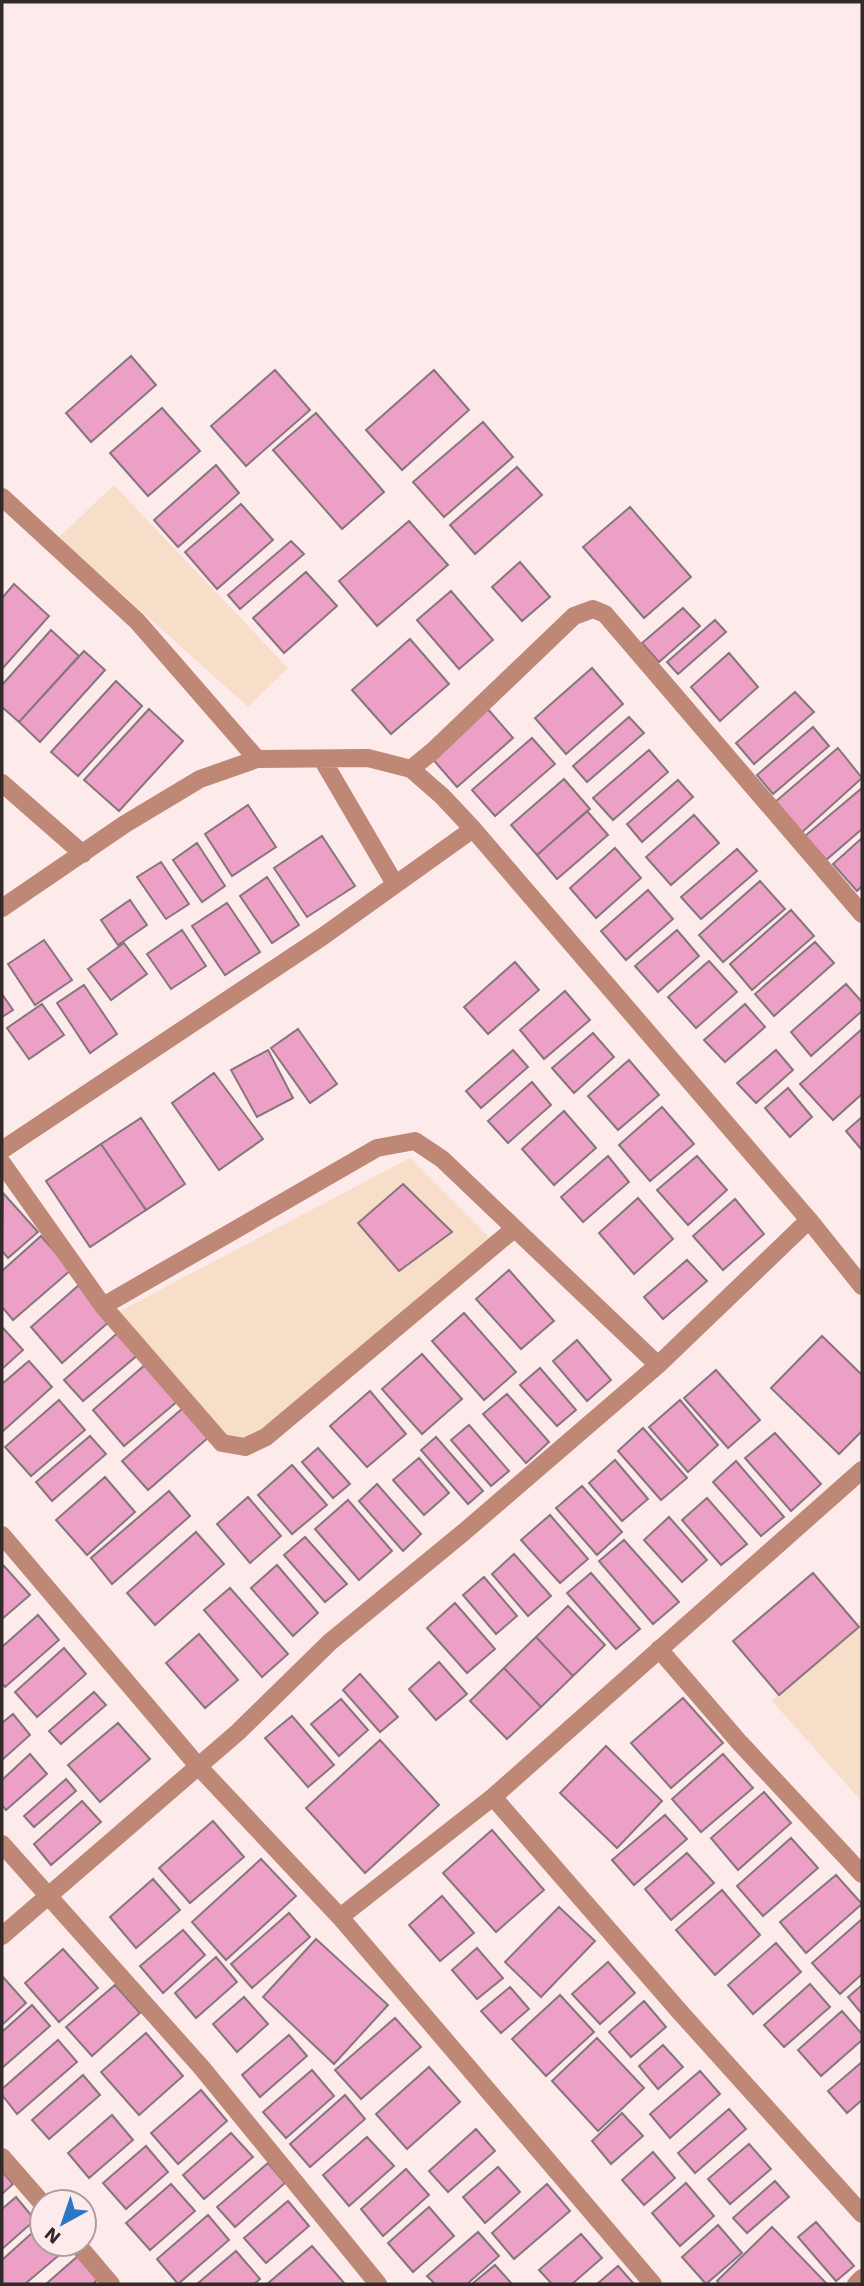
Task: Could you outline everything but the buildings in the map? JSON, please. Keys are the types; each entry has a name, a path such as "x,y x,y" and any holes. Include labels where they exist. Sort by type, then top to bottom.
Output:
{"street":[{"path":"2,498 137,621 257,759"},
{"path":"411,769 574,616 593,609 605,614 862,914"},
{"path":"2,908 125,824 200,779 257,759 368,758 411,769 442,796 473,829 809,1220 862,1286"},
{"path":"322,759 395,884"},
{"path":"2,783 83,854"},
{"path":"2,1150 322,937 473,829"},
{"path":"103,1306 377,1147 415,1141 442,1159 658,1365"},
{"path":"2,1163 103,1306 222,1443 245,1447 267,1437 514,1229"},
{"path":"2,1936 238,1732 330,1642 464,1532 658,1365 809,1220"},
{"path":"340,1917 493,1797 862,1470"},
{"path":"2,1535 198,1766 340,1917 653,2284"},
{"path":"659,1649 740,1743 862,1874"},
{"path":"493,1797 680,2012 862,2214"},
{"path":"2,1844 202,2068 378,2284"},
{"path":"2,2157 29,2188"},
{"path":"89,2258 111,2284"},
{"path":"856,2284 862,2278"}],"shaded area":[{"path":"114,485 288,668 248,707 59,537"},
{"path":"410,1158 490,1238 254,1443 225,1439 120,1311"},
{"path":"862,1619 862,1802 772,1701"}]}
